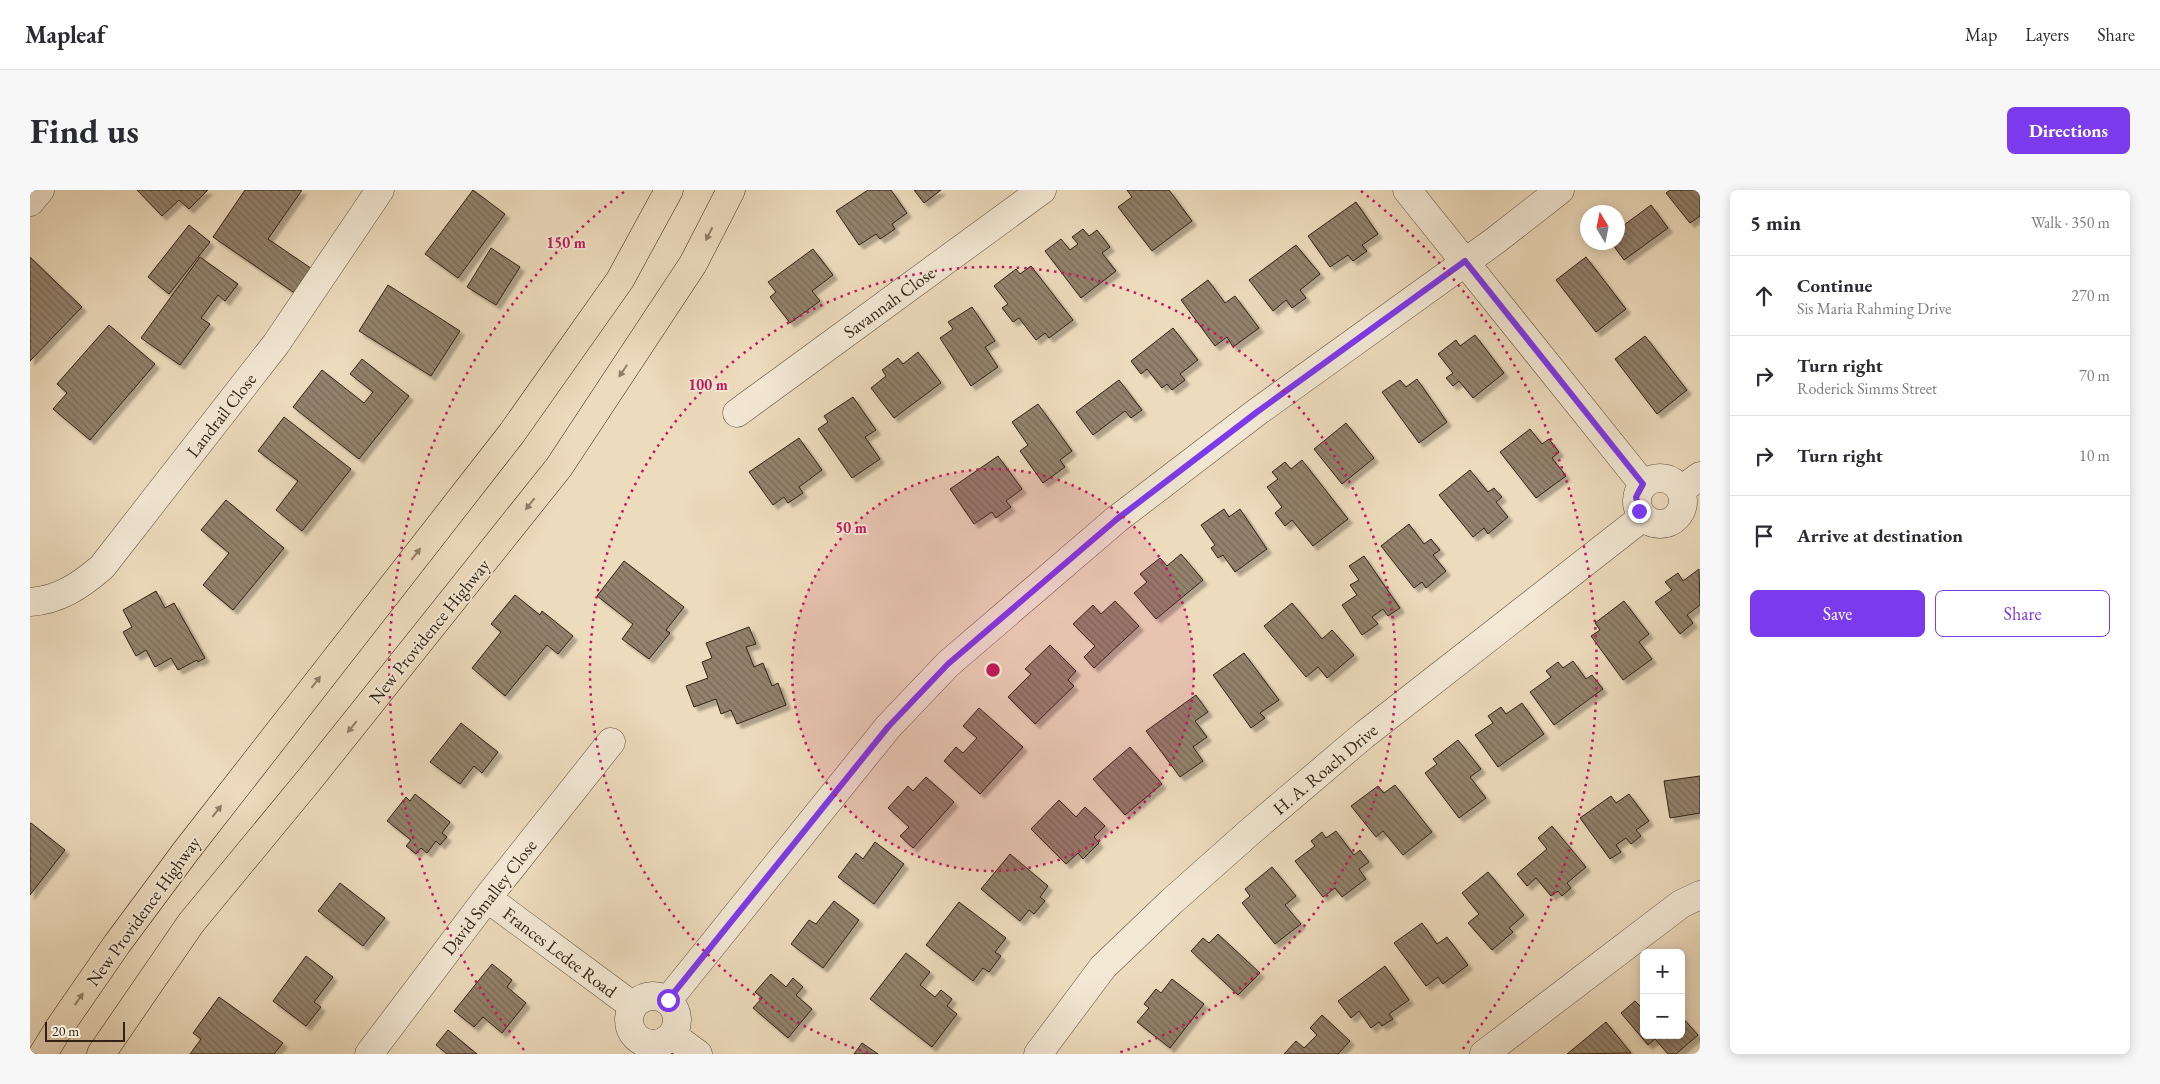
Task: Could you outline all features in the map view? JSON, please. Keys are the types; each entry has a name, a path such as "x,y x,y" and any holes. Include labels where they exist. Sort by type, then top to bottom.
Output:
{"highway":[{"name":"New Providence Highway","path":"43,1054 112,952 186,851 354,632 512,433 620,280 669,190"},
{"name":"New Providence Highway","path":"101,1054 191,923 345,736 559,467 693,264 731,190"}],"street":[{"path":"30,202 40,190"},
{"name":"Landrail Close","path":"30,602 46,601 67,592 80,585 102,567 276,344 380,190"},
{"name":"Savannah Close","path":"737,413 1042,190"},
{"path":"1407,190 1643,484"},
{"path":"668,1000 888,727 948,664 1117,519 1257,412 1496,240 1560,190"},
{"path":"1664,477 1677,484 1691,483 1682,509 1677,517 1669,522 1660,524 1650,523 1643,517 1636,504 1636,497 1643,484 1649,480 1664,477"},
{"name":"H. A. Roach Drive","path":"1038,1054 1103,967 1230,850 1364,735 1643,517"},
{"name":"David Smalley Close","path":"369,1054 487,898 611,742"},
{"path":"1484,1054 1681,904 1700,895"},
{"name":"Frances Ledee Road","path":"487,898 634,1006"},
{"path":"650,996 662,997 668,1000 673,1006 678,1020 672,1035 664,1042 630,1046 632,1031 629,1023 630,1014 634,1006 638,1001 650,996"},
{"path":"672,1035 698,1054"}],"building":[{"path":"137,190 208,190 189,209 179,200 162,216"},
{"path":"245,190 302,190 268,239 315,271 299,296 213,237"},
{"path":"473,190 505,214 458,278 425,254"},
{"path":"868,190 891,190 907,213 892,224 895,229 880,239 876,234 859,245 836,211"},
{"path":"914,190 941,190 924,203"},
{"path":"1127,190 1169,190 1192,221 1152,251 1118,207 1132,197"},
{"path":"1670,190 1700,190 1700,216 1690,223 1666,193"},
{"path":"1356,202 1378,234 1362,245 1367,251 1353,261 1348,255 1330,267 1308,236"},
{"path":"1651,205 1668,228 1624,260 1617,250 1625,250 1625,224"},
{"path":"189,225 210,242 169,294 148,277"},
{"path":"1083,229 1089,236 1097,230 1110,247 1102,253 1116,271 1081,298 1045,251 1061,239 1070,250 1078,244 1072,237"},
{"path":"1296,245 1320,274 1300,290 1306,298 1292,308 1286,300 1273,311 1249,280"},
{"path":"491,248 520,267 496,305 467,287"},
{"path":"813,249 833,275 812,291 820,301 790,323 770,297 776,292 768,282"},
{"path":"30,257 82,307 30,361"},
{"path":"200,257 238,284 225,301 218,295 201,318 210,324 180,365 141,338"},
{"path":"1586,257 1626,309 1596,332 1556,280"},
{"path":"1031,266 1073,320 1049,338 1045,333 1036,340 1019,318 1013,322 1002,308 1008,304 994,286 1016,269 1020,274"},
{"path":"1208,280 1225,303 1235,296 1259,328 1233,347 1227,337 1215,346 1181,300"},
{"path":"388,285 460,331 431,376 359,331"},
{"path":"972,307 995,341 985,347 998,367 971,386 940,338 953,329 948,322"},
{"path":"109,325 155,364 90,440 53,409 67,393 57,384"},
{"path":"1173,328 1198,360 1180,374 1185,380 1172,390 1167,384 1162,388 1147,369 1141,374 1131,361"},
{"path":"1475,335 1504,373 1473,398 1459,381 1453,386 1446,378 1453,373 1438,354 1456,340 1460,346"},
{"path":"1645,336 1687,390 1657,414 1615,359"},
{"path":"918,352 941,383 894,418 871,388 886,376 882,370 898,358 903,364"},
{"path":"362,359 409,396 359,459 293,407 322,370 364,403 373,392 350,374"},
{"path":"1417,379 1447,422 1419,443 1382,392 1400,380 1406,387"},
{"path":"1119,380 1142,410 1131,418 1125,411 1093,435 1076,412"},
{"path":"853,397 876,430 865,437 880,459 852,478 818,429 828,422 824,416"},
{"path":"1038,404 1072,451 1060,460 1065,467 1043,483 1020,451 1028,445 1012,422"},
{"path":"284,417 351,469 302,531 276,510 298,481 258,451"},
{"path":"1346,423 1374,458 1342,484 1314,449"},
{"path":"1530,429 1542,444 1549,439 1559,452 1552,458 1566,476 1536,498 1500,452"},
{"path":"799,438 822,470 799,487 803,493 788,503 784,497 773,505 749,472"},
{"path":"998,456 1022,489 1006,501 1011,507 996,518 992,512 974,524 950,489"},
{"path":"1302,460 1348,519 1313,546 1292,520 1285,526 1275,513 1282,507 1267,487 1278,479 1272,472 1285,462 1291,469"},
{"path":"1470,470 1488,492 1494,488 1502,497 1496,502 1508,517 1488,534 1484,528 1473,537 1439,495"},
{"path":"226,500 284,548 233,610 203,585 229,553 201,530"},
{"path":"1224,509 1229,517 1240,509 1267,549 1235,572 1223,555 1218,558 1211,548 1215,545 1201,525"},
{"path":"1409,524 1424,544 1431,539 1440,550 1433,555 1446,571 1426,588 1422,582 1414,588 1381,546"},
{"path":"1181,554 1203,580 1156,619 1134,593 1147,582 1140,574 1160,558 1167,566"},
{"path":"1364,556 1400,608 1388,616 1383,609 1372,617 1378,624 1362,635 1342,605 1357,595 1350,585 1359,580 1349,566"},
{"path":"624,561 684,607 666,630 670,633 649,659 622,639 633,624 597,596"},
{"path":"1699,569 1700,605 1687,615 1693,623 1680,634 1655,602 1672,590 1665,582 1678,573 1683,581"},
{"path":"156,591 165,608 174,603 205,658 178,670 171,658 155,667 146,650 136,656 123,632 132,627 123,610"},
{"path":"515,595 540,615 542,611 573,636 558,654 547,645 505,696 472,668 501,632 491,624"},
{"path":"1115,601 1139,626 1094,668 1084,657 1095,646 1073,624 1093,605 1101,614"},
{"path":"1624,601 1649,634 1639,642 1652,659 1623,680 1591,636 1600,630 1595,623"},
{"path":"1292,603 1322,639 1332,630 1354,655 1327,678 1318,667 1306,677 1264,626"},
{"path":"749,627 756,644 746,647 754,667 763,663 772,686 778,683 786,705 737,724 731,710 721,714 716,699 694,707 686,686 708,678 702,662 712,658 706,643"},
{"path":"1050,645 1076,671 1068,680 1074,686 1035,724 1008,697 1031,674 1025,669"},
{"path":"1244,653 1279,700 1260,713 1265,718 1251,728 1213,675"},
{"path":"1573,661 1586,679 1592,675 1603,689 1554,725 1530,692 1551,677 1546,671 1558,662 1563,668"},
{"path":"1196,695 1208,712 1195,721 1207,737 1193,747 1203,761 1180,777 1146,731"},
{"path":"1522,703 1544,734 1498,767 1475,735 1493,723 1488,716 1501,707 1506,714"},
{"path":"979,708 1023,747 980,794 944,761 956,747 963,753 977,738 963,726"},
{"path":"461,723 498,752 482,773 474,766 460,784 430,762"},
{"path":"1458,740 1481,769 1470,777 1486,798 1459,818 1425,773 1437,764 1433,759"},
{"path":"1130,747 1162,784 1125,815 1093,779"},
{"path":"1700,776 1700,813 1670,818 1664,781"},
{"path":"926,777 954,802 913,848 900,836 909,827 888,808 908,786 913,791"},
{"path":"1395,785 1432,832 1403,855 1383,831 1376,837 1351,806 1378,786 1384,793"},
{"path":"415,794 450,822 442,833 447,837 440,845 436,841 427,853 421,848 416,854 406,846 411,840 387,821 406,797 410,801"},
{"path":"1629,794 1649,821 1636,830 1641,836 1631,844 1626,838 1616,845 1621,852 1610,859 1580,818 1611,796 1616,803"},
{"path":"1059,800 1076,817 1085,807 1105,826 1094,837 1099,843 1083,859 1078,853 1066,864 1031,829"},
{"path":"30,824 65,850 30,895"},
{"path":"1552,826 1586,867 1567,883 1571,888 1562,896 1558,891 1551,896 1536,878 1527,886 1517,874 1547,849 1538,838"},
{"path":"1336,831 1354,855 1360,850 1369,862 1359,869 1366,879 1342,897 1335,888 1323,897 1295,861 1315,846 1311,841 1322,832 1326,838"},
{"path":"875,842 904,864 874,904 838,877 856,853 863,859"},
{"path":"1010,854 1048,886 1040,897 1045,901 1034,914 1029,910 1020,921 981,889"},
{"path":"1272,867 1296,896 1285,905 1301,924 1275,944 1242,903 1250,896 1245,889"},
{"path":"1488,872 1524,915 1509,928 1513,932 1492,950 1468,923 1479,914 1462,893"},
{"path":"340,883 385,918 363,946 318,911"},
{"path":"834,901 859,920 823,968 791,944 809,920 816,924"},
{"path":"959,902 1006,938 995,952 1001,956 989,972 983,968 973,981 926,945"},
{"path":"1422,923 1437,944 1447,937 1468,965 1443,984 1438,977 1426,986 1394,943"},
{"path":"1218,934 1260,973 1238,995 1191,951 1203,938 1209,943"},
{"path":"906,953 930,972 920,985 935,997 941,990 952,999 947,1006 957,1014 932,1047 870,999"},
{"path":"306,956 333,977 314,1002 321,1007 306,1026 273,1001"},
{"path":"492,964 512,980 507,987 526,1003 502,1033 483,1017 474,1027 454,1011"},
{"path":"1385,966 1409,1000 1389,1014 1393,1019 1382,1026 1379,1022 1371,1028 1359,1011 1351,1018 1338,1001"},
{"path":"771,974 786,987 793,978 803,987 796,995 812,1009 788,1038 753,1008 762,998 755,992"},
{"path":"1172,979 1204,1004 1170,1048 1137,1022 1149,1008 1144,1004 1156,989 1161,993"},
{"path":"219,997 283,1043 274,1054 190,1054 201,1039 193,1033"},
{"path":"1635,1001 1640,1006 1640,1036 1621,1013"},
{"path":"1322,1015 1350,1041 1338,1054 1284,1054 1296,1041 1304,1048 1317,1035 1310,1028"},
{"path":"1685,1020 1698,1035 1676,1054 1668,1054 1655,1039 1685,1039"},
{"path":"1606,1022 1631,1053 1567,1054"},
{"path":"448,1030 477,1054 447,1054 436,1045"},
{"path":"1643,1039 1655,1039 1648,1045"},
{"path":"862,1043 878,1054 854,1054"}],"route":[{"path":"668,1000 888,727 948,664 1117,519 1257,412 1465,261 1643,484 1636,497 1639,511"}]}
